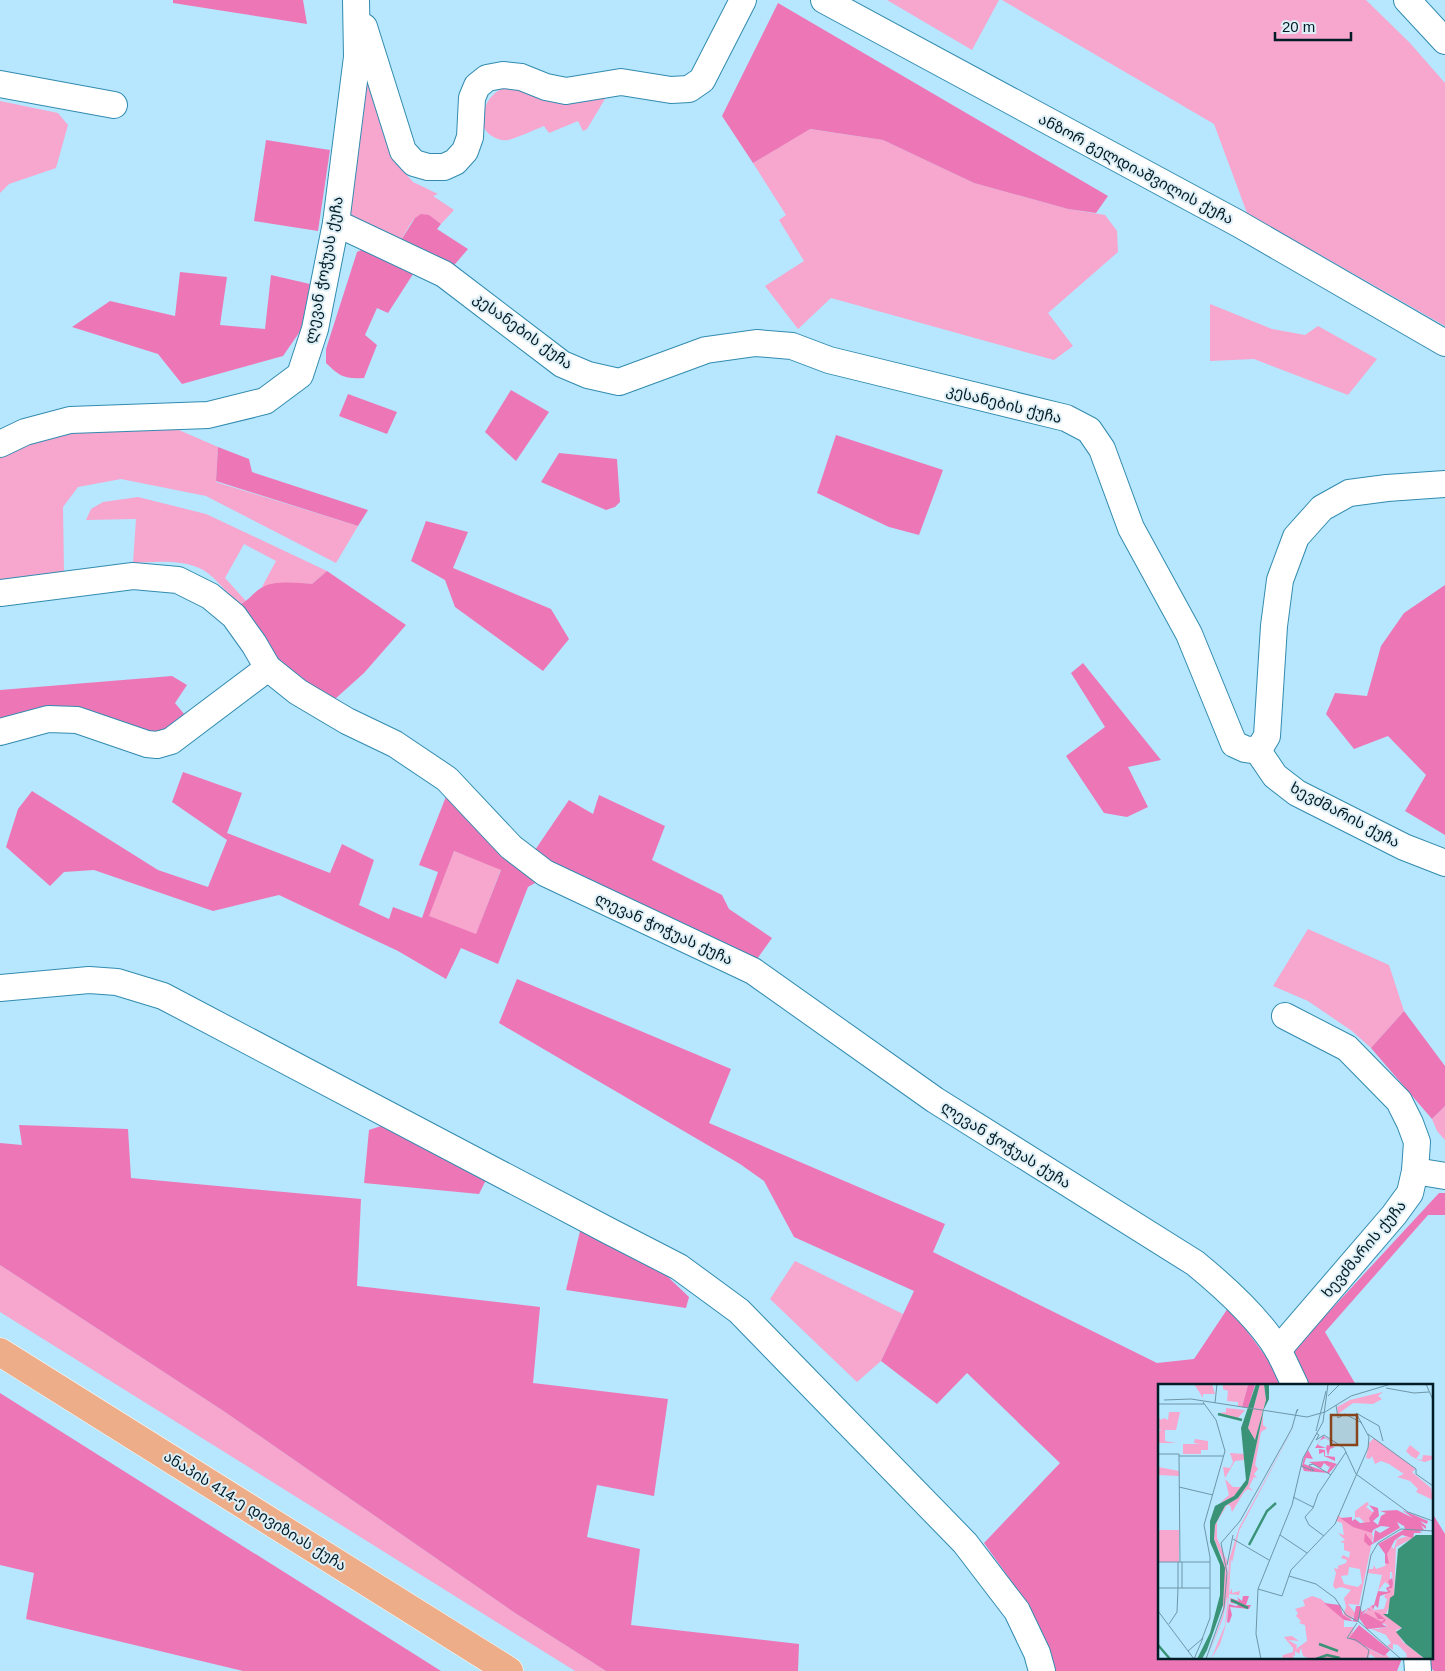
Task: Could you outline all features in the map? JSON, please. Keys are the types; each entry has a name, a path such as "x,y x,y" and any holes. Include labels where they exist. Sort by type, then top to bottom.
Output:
{"main road":[{"name":"ანაპის 414-ე დივიზიას ქუჩა","path":"0,1352 509,1671"}],"street":[{"path":"356,0 403,151 414,163 428,167 444,167 455,162 465,151 470,137 472,98 477,86 487,78 503,75 521,77 546,87 566,91 621,82 671,90 689,89 702,80 743,0"},
{"name":"ლევან ჭოჭუას ქუჩა","path":"0,444 25,432 70,420 208,414 264,402 300,374 315,330 336,222 357,57 356,0"},
{"name":"ანზორ გელდიაშვილის ქუჩა","path":"824,0 1239,224 1445,343"},
{"path":"1407,0 1445,41"},
{"path":"0,84 114,105"},
{"name":"კესანების ქუჩა","path":"336,222 444,274 562,364 588,375 619,382 706,350 756,342 792,346 829,360 1066,418 1089,430 1102,450 1131,528 1189,634 1234,744 1245,749 1258,751"},
{"path":"1258,751 1267,736 1274,626 1280,580 1296,538 1322,508 1349,493 1445,484"},
{"name":"ლევან ჭოჭუას ქუჩა","path":"0,593 133,576 178,580 210,596 234,616 268,668 298,692 347,721 395,744 447,779 511,847 545,873 753,971 935,1100 1195,1263 1220,1283 1244,1308 1278,1350 1295,1384"},
{"path":"0,732 48,719 77,720 157,746 171,741 268,668"},
{"name":"ხევძმარის ქუჩა","path":"1258,751 1275,776 1297,793 1404,846 1445,863"},
{"path":"0,988 89,980 117,982 163,996 679,1267 739,1311 966,1544 1016,1611 1037,1653 1042,1671"},
{"name":"ხევძმარის ქუჩა","path":"1278,1350 1394,1215 1410,1193 1415,1171 1417,1142 1399,1101 1347,1048 1285,1016"},
{"path":"1415,1171 1445,1176"},
{"path":"1417,1658 1418,1671"}],"shaded area":[{"path":"173,0 303,0 307,24 173,3"},
{"path":"887,0 999,0 972,50"},
{"path":"1002,0 1366,0 1410,43 1445,83 1445,326 1247,213 1214,124"},
{"path":"778,3 1108,196 1096,213 1068,209 974,183 883,140 810,129 753,163 722,116"},
{"path":"363,53 399,166 413,182 438,194 433,196 454,210 441,224 426,215 416,217 400,242 351,220 348,213"},
{"path":"514,88 608,94 587,129 583,131 578,121 549,133 544,126 513,139 501,140 493,137 484,128 482,120 484,109 498,91"},
{"path":"0,101 58,113 68,125 56,168 9,184 0,193"},
{"path":"809,129 883,140 974,183 1068,209 1105,215 1117,231 1118,252 1048,313 1073,346 1054,360 831,298 798,329 765,286 804,261 779,220 786,215 753,163"},
{"path":"266,140 330,150 318,231 254,221"},
{"path":"421,214 429,215 441,224 437,229 468,249 450,270 400,242 415,218"},
{"path":"367,247 415,271 388,313 377,308 365,335 377,345 364,378 352,378 339,374 326,363 326,349 357,252"},
{"path":"180,272 227,277 220,325 265,329 271,275 310,284 301,330 283,356 182,384 158,354 72,327 110,301 175,316"},
{"path":"1210,304 1272,329 1305,335 1318,326 1377,359 1348,395 1254,359 1210,361"},
{"path":"511,390 549,412 516,461 485,432"},
{"path":"348,394 397,412 387,434 339,416"},
{"path":"165,424 218,447 216,482 358,526 336,563 206,496 121,479 78,487 63,507 64,572 0,580 0,457 31,442 84,429"},
{"path":"836,435 943,470 919,535 889,527 817,493"},
{"path":"218,447 249,459 252,472 368,510 358,526 216,481"},
{"path":"559,453 617,459 620,502 615,507 606,510 541,482"},
{"path":"138,497 206,514 327,571 312,584 285,583 262,587 276,561 244,544 225,578 246,601 239,605 209,574 192,565 172,562 133,563 136,519 86,520 91,509 103,502"},
{"path":"426,521 468,532 453,568 551,609 569,639 543,671 455,607 445,580 411,561"},
{"path":"327,571 406,625 364,673 335,699 294,677 271,652 239,605 266,585 286,583 312,584"},
{"path":"1445,585 1445,835 1405,811 1426,775 1388,736 1354,749 1326,714 1335,693 1367,696 1381,646 1404,613"},
{"path":"1083,663 1161,760 1128,767 1148,807 1127,817 1104,813 1066,756 1105,727 1071,673"},
{"path":"172,676 187,685 175,703 190,721 161,735 0,723 0,690"},
{"path":"183,772 242,793 227,833 330,873 342,844 374,860 359,905 389,919 393,907 422,918 438,872 419,865 449,789 542,879 528,887 498,964 461,948 446,979 398,951 279,895 213,911 94,870 64,872 50,886 6,847 18,809 32,791 158,870 208,887 227,840 172,802","holes":["454,851 501,870 476,934 429,916"]},
{"path":"599,795 665,826 652,860 722,895 729,909 772,938 757,959 566,871 535,850 569,800 593,814"},
{"path":"454,851 501,869 476,935 428,916"},
{"path":"1308,929 1389,965 1404,1011 1371,1048 1352,1031 1308,1001 1273,986"},
{"path":"517,979 731,1069 709,1123 945,1224 933,1252 1157,1363 1194,1359 1228,1308 1286,1384 1158,1384 1158,1658 1400,1658 1397,1671 1054,1671 1045,1643 1017,1589 984,1543 1060,1463 967,1373 937,1404 881,1361 914,1291 794,1237 764,1181 740,1164 499,1023"},
{"path":"1404,1011 1445,1066 1445,1106 1432,1119 1371,1048"},
{"path":"1445,1106 1445,1140 1437,1131 1432,1119"},
{"path":"19,1125 128,1129 131,1178 361,1199 357,1286 540,1307 533,1383 668,1399 654,1496 597,1485 587,1537 640,1549 631,1625 799,1644 798,1671 606,1671 515,1613 225,1412 0,1265 0,1143 22,1145"},
{"path":"381,1126 486,1180 479,1194 364,1183 369,1130"},
{"path":"1439,1193 1445,1193 1445,1215 1428,1215 1325,1332 1355,1384 1305,1384 1290,1354"},
{"path":"580,1231 667,1276 689,1297 686,1308 566,1290"},
{"path":"795,1261 903,1314 881,1361 857,1382 770,1299"},
{"path":"0,1265 225,1412 515,1613 606,1671 575,1671 0,1312"},
{"path":"0,1393 441,1671 243,1671 26,1619 34,1573 0,1565"},
{"path":"1432,1513 1445,1534 1445,1671 1434,1671 1431,1668 1429,1658 1432,1658"}]}
